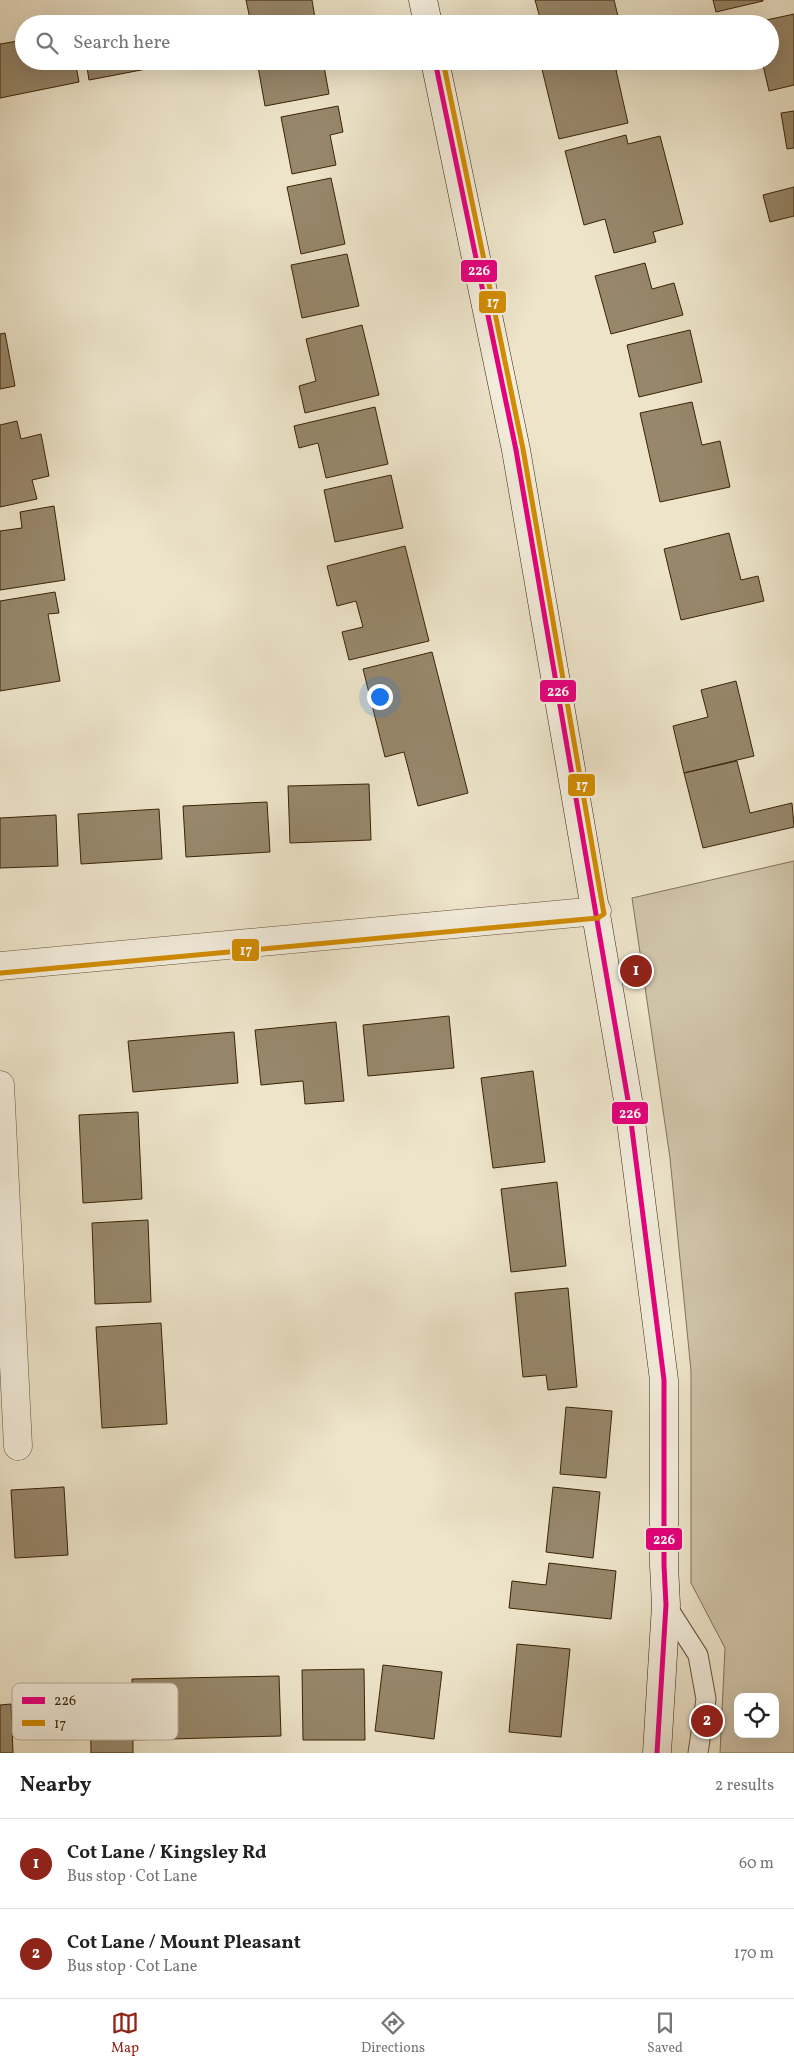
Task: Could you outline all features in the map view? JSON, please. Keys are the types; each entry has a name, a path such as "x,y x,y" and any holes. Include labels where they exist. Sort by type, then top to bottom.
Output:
{"street":[{"path":"423,0 426,15"},
{"path":"438,70 516,450 629,1106 664,1380 664,1565 666,1605 657,1753"},
{"path":"0,966 597,912"},
{"path":"0,1085 18,1446"}],"lane":[{"path":"666,1605 698,1655 706,1699 698,1753"}],"shaded area":[{"path":"794,861 794,1753 720,1753 725,1648 691,1583 691,1371 670,1158 632,898"}],"building":[{"path":"246,0 312,0 314,15 249,15"},
{"path":"535,0 614,0 618,15 539,15"},
{"path":"713,0 763,0 763,1 716,12"},
{"path":"794,14 794,85 769,91 764,70 779,70 779,17"},
{"path":"15,42 15,70 77,70 79,82 0,98 0,44"},
{"path":"87,70 141,70 89,80"},
{"path":"259,70 325,70 329,94 265,106"},
{"path":"542,70 616,70 628,123 559,139"},
{"path":"338,106 343,132 330,135 336,165 292,174 281,117"},
{"path":"794,111 794,148 787,149 781,113"},
{"path":"626,135 628,144 660,136 683,224 653,232 656,242 614,253 605,219 584,225 565,151"},
{"path":"331,178 345,244 301,254 287,187"},
{"path":"794,187 794,216 770,222 763,195"},
{"path":"347,254 359,306 302,318 291,265"},
{"path":"645,263 652,289 674,283 683,315 611,334 595,276"},
{"path":"362,325 379,395 305,413 299,386 316,381 306,339"},
{"path":"690,330 702,382 639,397 627,345"},
{"path":"5,333 15,386 0,389 0,334"},
{"path":"692,402 702,445 720,441 730,487 660,502 640,413"},
{"path":"375,407 388,464 326,478 318,443 299,448 294,426"},
{"path":"17,421 21,439 41,434 49,476 32,480 37,499 0,507 0,425"},
{"path":"391,475 403,528 335,542 324,490"},
{"path":"54,506 65,580 0,590 0,531 22,528 20,512"},
{"path":"729,533 741,580 758,576 764,601 681,620 664,549"},
{"path":"405,546 429,641 349,660 342,632 363,627 356,601 337,606 327,566"},
{"path":"55,592 59,613 48,614 60,681 0,691 0,601"},
{"path":"432,652 468,793 418,806 404,752 385,757 363,669"},
{"path":"736,681 754,756 684,773 673,726 708,717 701,690"},
{"path":"737,761 750,813 792,803 794,827 703,848 684,773"},
{"path":"369,784 371,840 290,843 288,786"},
{"path":"267,802 270,852 186,857 183,806"},
{"path":"159,809 162,859 81,864 78,814"},
{"path":"56,815 58,866 0,868 0,818"},
{"path":"449,1016 454,1068 368,1076 363,1025"},
{"path":"336,1022 344,1101 305,1104 303,1081 261,1085 255,1030"},
{"path":"234,1032 238,1083 133,1092 128,1041"},
{"path":"533,1071 545,1162 493,1168 481,1078"},
{"path":"138,1112 142,1199 83,1203 79,1115"},
{"path":"557,1182 566,1266 511,1272 501,1189"},
{"path":"148,1220 151,1302 95,1304 92,1223"},
{"path":"568,1288 577,1387 548,1390 546,1375 523,1377 515,1293"},
{"path":"161,1323 167,1424 102,1428 96,1327"},
{"path":"566,1407 612,1411 606,1478 560,1474"},
{"path":"64,1487 68,1555 15,1558 11,1490"},
{"path":"553,1487 600,1492 593,1558 546,1552"},
{"path":"549,1563 616,1571 611,1619 509,1608 512,1581 546,1585"},
{"path":"517,1644 570,1649 561,1737 509,1732"},
{"path":"383,1665 442,1672 434,1739 375,1731"},
{"path":"364,1669 365,1740 303,1740 302,1670"},
{"path":"279,1676 281,1736 178,1739 178,1683 132,1683 132,1679"},
{"path":"11,1704 13,1753 0,1753 0,1705"},
{"path":"91,1740 133,1740 133,1753 91,1753"}],"transit line":[{"name":"226","path":"437,70 516,450 629,1106 664,1380 664,1565 666,1605 657,1753"},
{"name":"17","path":"1,973 598,918 604,914 523,449 445,70"}],"place":[{"name":"Cot Lane / Kingsley Rd","path":"636,971"},
{"name":"Cot Lane / Mount Pleasant","path":"707,1721"}]}
